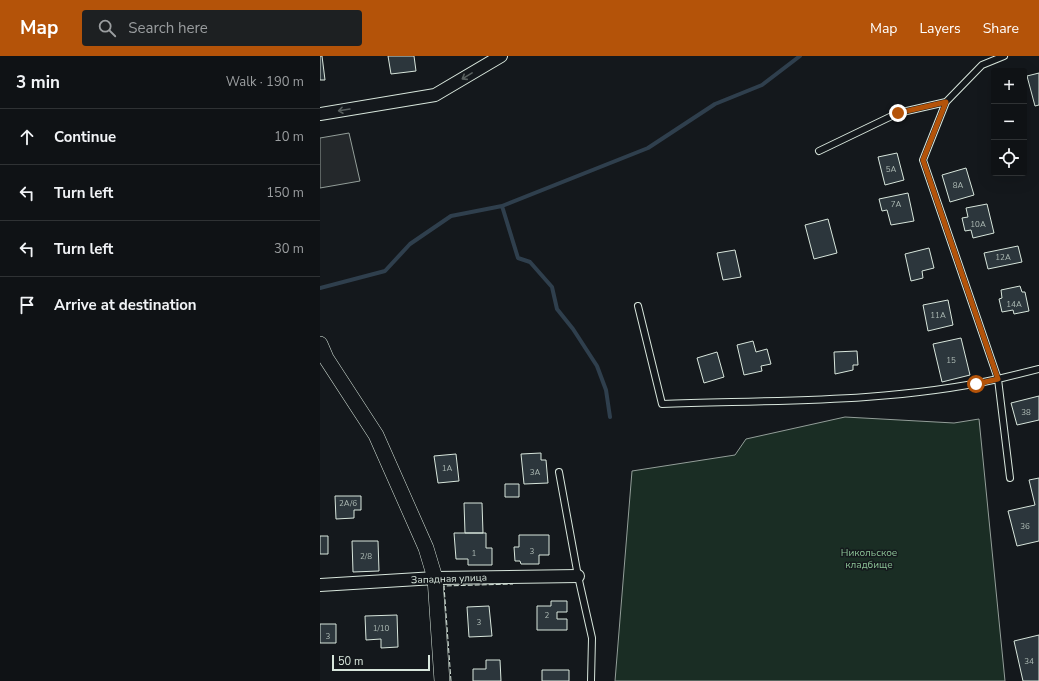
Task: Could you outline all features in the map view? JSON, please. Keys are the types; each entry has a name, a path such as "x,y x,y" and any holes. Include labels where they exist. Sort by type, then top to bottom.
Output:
{"street":[{"path":"320,114 435,95 501,56"},
{"path":"320,344 323,359 376,435 426,548 435,578 442,681"},
{"name":"Западная улица","path":"320,585 435,578 578,576"}],"lane":[{"path":"1004,56 982,65 946,102 923,160 998,379 1010,478"},
{"path":"819,151 898,113 946,102"},
{"path":"638,306 662,404 849,397 923,392 998,379 1039,369"},
{"path":"559,472 578,576 592,638 591,681"}],"green space":[{"name":"Никольское кладбище","path":"845,417 954,423 979,419 1005,681 615,681 632,471 735,455 746,439"}],"shaded area":[{"path":"349,133 360,181 320,188 320,138"}],"building":[{"path":"320,56 322,56 325,80 320,80"},
{"path":"388,56 414,56 416,71 391,74"},
{"path":"1039,73 1039,105 1035,106 1027,76"},
{"path":"897,153 904,180 885,185 878,157"},
{"path":"966,168 974,195 950,202 942,175"},
{"path":"908,193 914,221 891,225 887,210 882,211 879,199"},
{"path":"987,204 994,233 973,238 971,230 965,231 962,218 968,217 966,208"},
{"path":"828,219 837,253 814,259 805,225"},
{"path":"1018,246 1022,262 988,269 984,253"},
{"path":"929,248 934,268 922,271 923,278 911,281 905,254"},
{"path":"735,250 741,277 723,280 717,253"},
{"path":"1020,286 1022,292 1025,292 1029,311 1014,314 1013,310 1002,312 999,299 1002,298 1001,290"},
{"path":"948,300 953,325 928,331 923,305"},
{"path":"961,338 970,375 942,382 933,344"},
{"path":"753,341 756,352 767,349 771,364 761,366 762,371 744,375 737,345"},
{"path":"857,351 858,365 853,365 853,370 835,374 834,352"},
{"path":"717,352 724,377 704,383 697,358"},
{"path":"1039,396 1039,420 1017,425 1011,403"},
{"path":"541,453 541,460 546,460 548,483 524,484 521,454"},
{"path":"456,454 459,481 438,483 434,456"},
{"path":"1039,478 1039,541 1017,546 1008,511 1035,505 1029,480"},
{"path":"505,484 519,484 519,497 505,497"},
{"path":"335,496 361,496 361,510 354,510 354,518 336,519"},
{"path":"464,503 482,503 483,533 465,533"},
{"path":"454,533 486,533 486,548 492,548 492,565 468,565 468,559 456,559"},
{"path":"519,535 549,535 549,555 539,555 539,564 521,564 520,561 515,561 514,547 519,547"},
{"path":"320,536 328,536 328,554 320,554"},
{"path":"352,541 378,541 379,571 353,572"},
{"path":"551,601 567,601 567,612 557,612 557,619 567,619 567,630 537,630 537,606 551,606"},
{"path":"489,606 492,636 469,637 467,607"},
{"path":"397,615 398,647 381,648 381,639 366,640 365,616"},
{"path":"320,624 336,624 336,643 320,643"},
{"path":"1039,635 1039,681 1023,681 1014,641"},
{"path":"486,660 500,660 501,681 473,681 473,669 486,669"},
{"path":"542,670 569,670 569,681 542,681"}],"waterway":[{"path":"320,288 385,271 410,244 451,216 502,206 648,148 715,104 762,85 800,56"},
{"path":"502,206 518,258 530,262 552,287 557,309 573,329 597,366 606,390 610,417"}],"fence":[{"path":"451,681 444,586 513,584"}],"route":[{"path":"898,113 946,102 923,160 998,379 976,384"}]}
